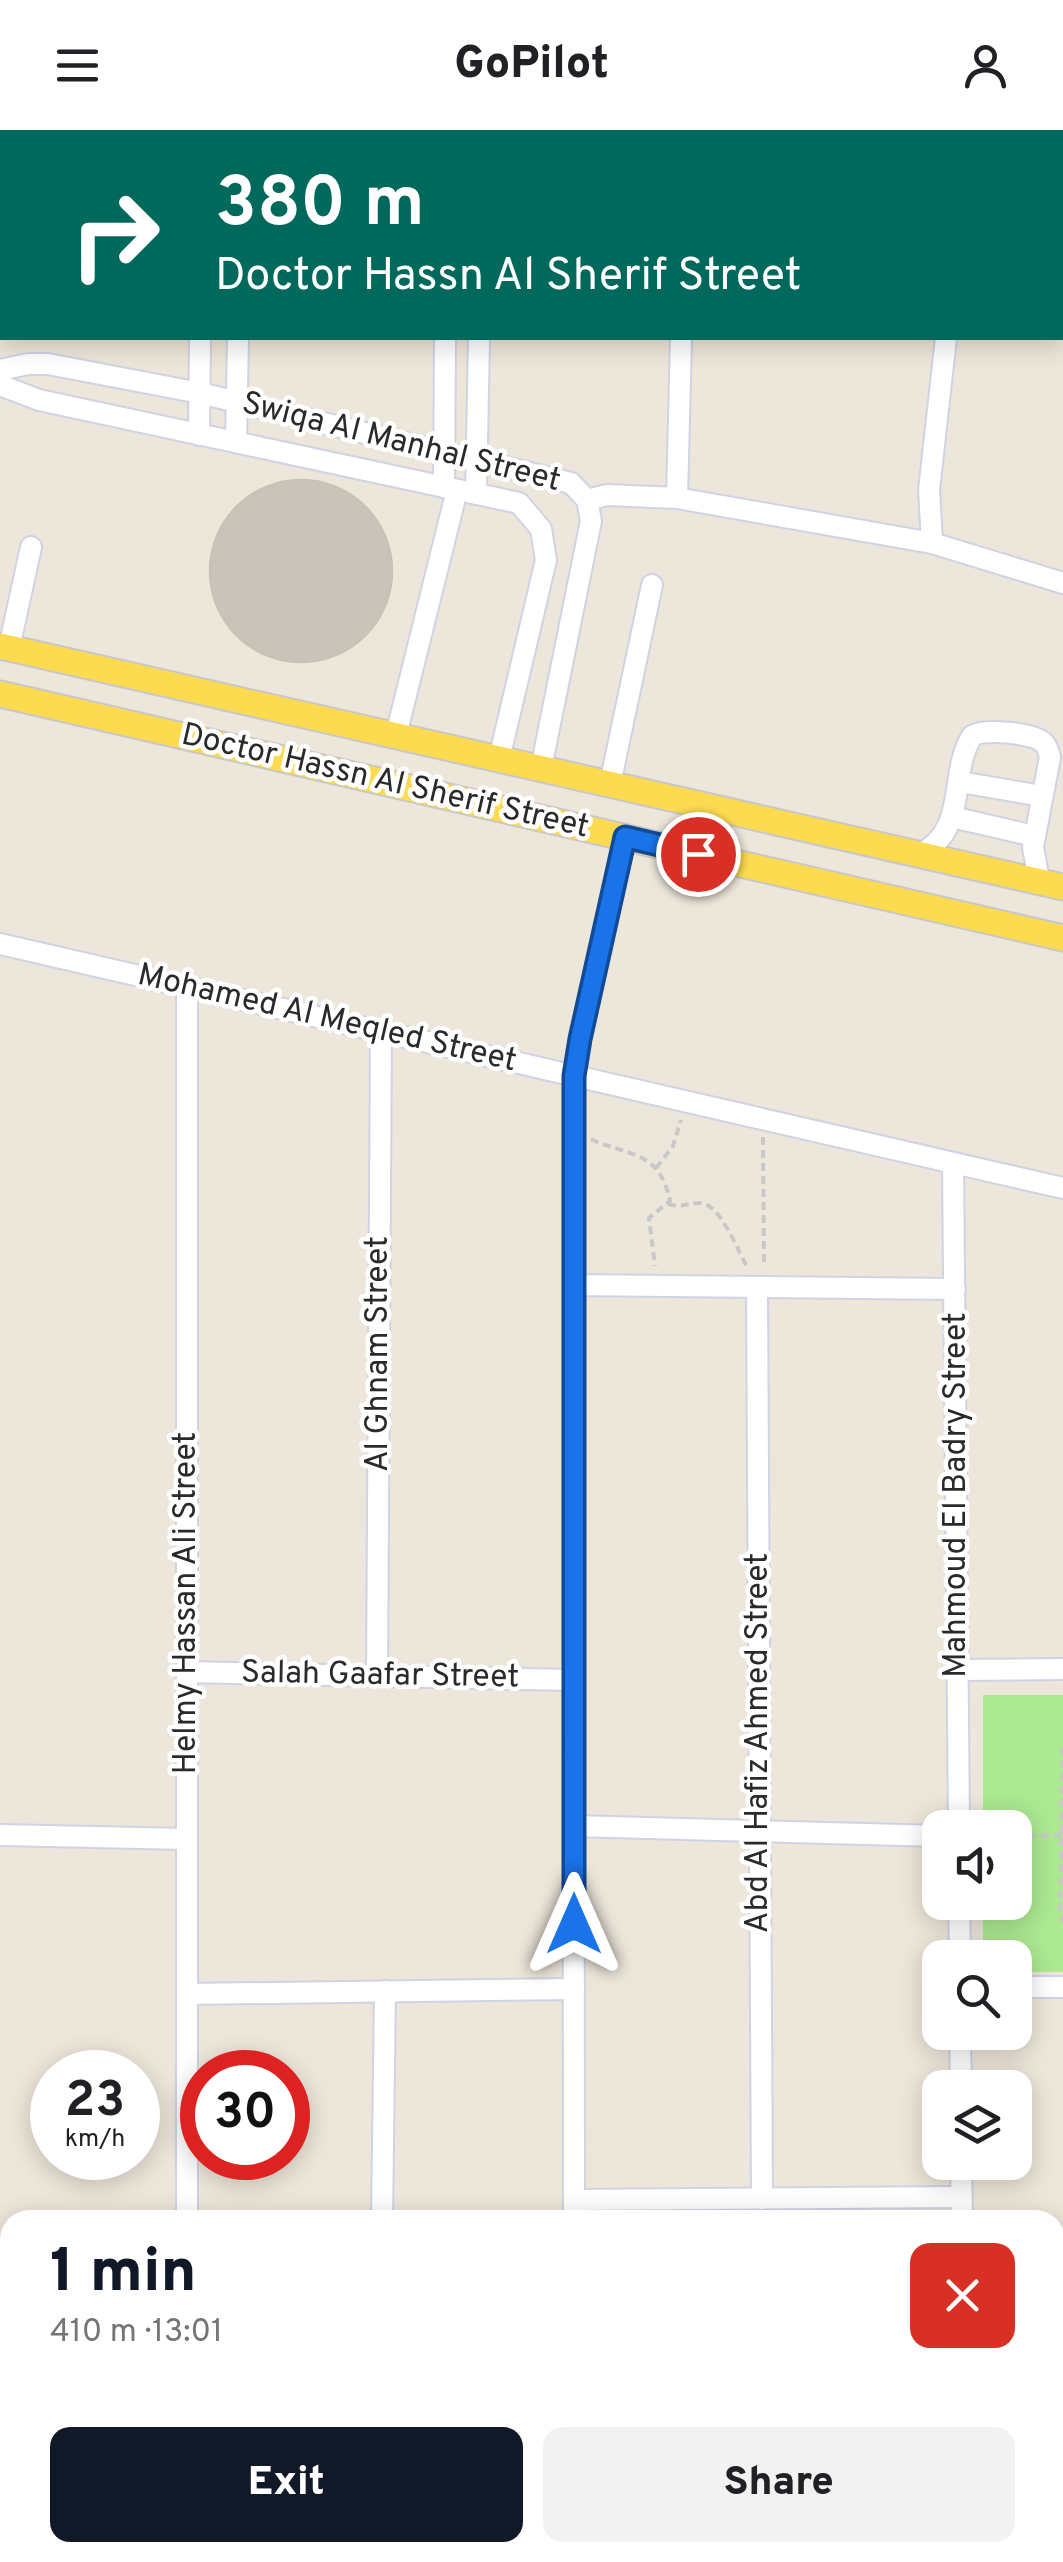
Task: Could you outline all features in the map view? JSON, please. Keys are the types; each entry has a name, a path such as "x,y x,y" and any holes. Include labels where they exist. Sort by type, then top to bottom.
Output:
{"main road":[{"name":"Doctor Hassn Al Sherif Street","path":"4,647 1051,884"},
{"name":"Doctor Hassn Al Sherif Street","path":"0,694 1063,938"}],"street":[{"path":"199,434 200,340"},
{"path":"236,442 238,340"},
{"path":"445,340 444,451 459,490"},
{"path":"396,735 459,490 477,460 479,340"},
{"path":"677,498 681,340"},
{"path":"932,543 929,490 946,340"},
{"name":"Swiqa Al Manhal Street","path":"0,370 48,364 200,393 562,479 578,489 587,500 590,530 541,768"},
{"name":"Swiqa Al Manhal Street","path":"0,385 38,400 519,504 536,520 547,550 499,759"},
{"path":"587,500 607,495 677,498 932,543 1063,583"},
{"path":"4,647 31,547"},
{"path":"610,784 652,585"},
{"path":"920,854 944,835 952,817 968,741 984,730 1037,739 1056,764 1042,796 1032,859 1051,884"},
{"path":"960,782 1042,796"},
{"path":"952,817 1034,836"},
{"path":"625,837 574,1076 574,2210 762,2198 962,2197"},
{"name":"Mohamed Al Meqled Street","path":"0,944 1063,1188"},
{"name":"Helmy Hassan Ali Street","path":"187,987 187,2210"},
{"name":"Al Ghnam Street","path":"377,1676 380,1031"},
{"name":"Mahmoud El Badry Street","path":"953,1163 959,1810"},
{"path":"573,1285 955,1289"},
{"name":"Abd Al Hafiz Ahmed Street","path":"761,1287 762,2198"},
{"path":"958,1670 1063,1669"},
{"name":"Salah Gaafar Street","path":"187,1672 574,1680"},
{"path":"574,1826 922,1836"},
{"path":"0,1835 187,1839"},
{"path":"1032,1986 1063,1986"},
{"path":"187,1994 574,1989"},
{"path":"382,2210 385,1991"},
{"path":"962,2180 962,2210"},
{"path":"574,2562 787,2562"}],"path":[{"path":"656,1168 678,1132 681,1100"},
{"path":"761,1287 762,1119"},
{"path":"573,1124 594,1141 635,1152 656,1168 667,1188 668,1204"},
{"path":"656,1286 649,1218 668,1204 686,1207 704,1203 715,1209 761,1287"},
{"path":"1063,1747 1063,1922"},
{"path":"1032,1836 1062,1835"}],"green space":[{"path":"983,1695 1063,1695 1063,1972 1032,1972 1032,1940 983,1940 983,1920 1032,1920 1032,1810 983,1810"}],"building":[{"path":"301,480 336,487 365,507 385,536 392,571 385,606 365,635 336,655 301,662 266,655 237,635 217,606 210,571 217,536 237,507 266,487"}],"route":[{"path":"574,1924 574,1076 625,837 698,854"}]}
